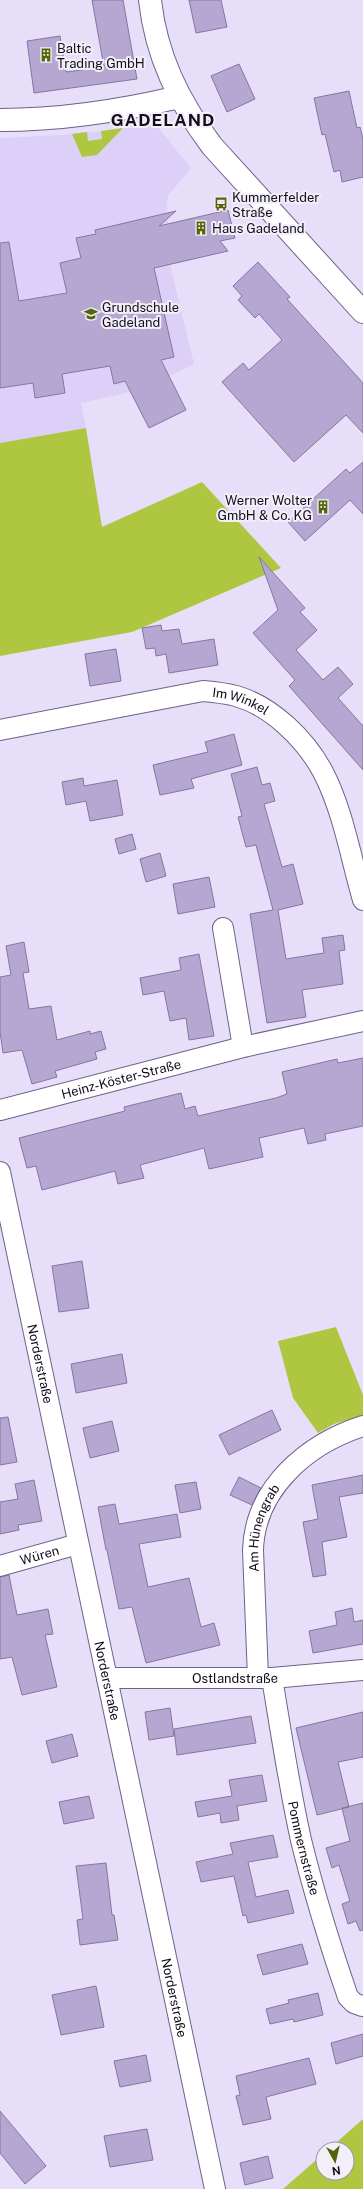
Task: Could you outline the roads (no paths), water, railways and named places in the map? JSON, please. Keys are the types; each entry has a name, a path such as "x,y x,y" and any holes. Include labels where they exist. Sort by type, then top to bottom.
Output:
{"main road":[{"path":"150,0 160,53 179,97 194,122 212,146 363,312"},
{"path":"0,120 60,118 96,114 179,97"}],"street":[{"name":"Im Winkel","path":"0,730 203,691 222,692 251,702 267,711 294,734 316,759 335,801 363,900"},
{"path":"223,928 243,1047"},
{"name":"Heinz-Köster-Straße","path":"0,1110 243,1047 363,1022"},
{"name":"Norderstraße","path":"0,1172 215,2189"},
{"name":"Am Hünengrab","path":"265,1678 253,1550 255,1529 262,1509 271,1491 296,1462 332,1438 363,1426"},
{"name":"Würen","path":"0,1566 78,1544"},
{"name":"Ostlandstraße","path":"107,1678 265,1678 363,1670"},
{"name":"Pommernstraße","path":"265,1678 314,1890 348,1997 354,2003 362,2006"}],"place":[{"name":"Baltic Trading GmbH","path":"46,55"},
{"name":"Kummerfelder Straße","path":"221,204"},
{"name":"Haus Gadeland","path":"201,228"},
{"name":"Grundschule Gadeland","path":"91,314"},
{"name":"Werner Wolter GmbH & Co. KG","path":"323,507"}],"district":[{"name":"GADELAND","path":"163,120"}]}
